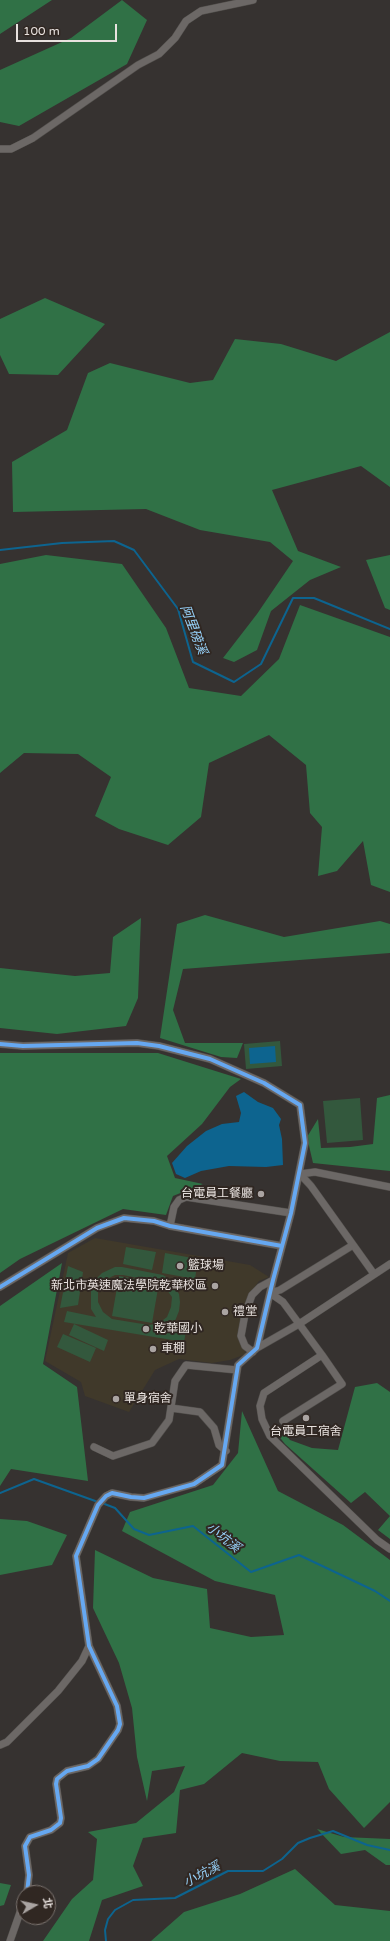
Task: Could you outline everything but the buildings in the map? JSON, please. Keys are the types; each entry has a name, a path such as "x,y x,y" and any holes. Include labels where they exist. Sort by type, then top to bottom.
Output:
{"street":[{"path":"0,149 10,149 33,138 138,65 159,54 175,38 186,20 201,11 253,0"},
{"path":"0,1044 23,1046 137,1043 159,1046 210,1059 264,1083 300,1105 305,1143 300,1174 255,1350"},
{"path":"300,1174 315,1172 390,1187"},
{"path":"300,1174 311,1186 374,1274"},
{"path":"170,1226 174,1207 179,1200 186,1197 291,1213"},
{"path":"0,1287 97,1228 124,1218 154,1221 170,1226 282,1246"},
{"path":"270,1293 280,1290 353,1245"},
{"path":"27,1885 29,1875 25,1846 30,1837 51,1830 60,1823 56,1784 57,1779 67,1771 88,1766 98,1759 118,1730 120,1724 118,1706 90,1646 76,1556 101,1502 112,1493 144,1498 194,1484 222,1465 226,1451 238,1365 255,1350 299,1324 390,1264"},
{"path":"255,1350 245,1346 241,1336 246,1314 252,1295 260,1287 273,1280"},
{"path":"270,1293 283,1302 342,1384 283,1421"},
{"path":"322,1355 264,1393 260,1406 262,1420 270,1436 377,1540 390,1549"},
{"path":"94,1447 113,1456 152,1443 169,1420 175,1381 186,1364 237,1370"},
{"path":"171,1408 200,1412 214,1428 219,1445 226,1451"},
{"path":"0,1745 7,1742 58,1691 82,1661 90,1646"},
{"path":"10,1941 16,1924"}],"shaded area":[{"name":"乾華國小","path":"95,1238 250,1265 269,1277 259,1281 249,1295 239,1336 246,1354 230,1360 212,1363 179,1359 155,1370 129,1412 85,1396 81,1382 45,1361 68,1253"}],"green space":[{"path":"0,0 52,0 0,34"},
{"path":"122,0 147,20 127,64 19,126 0,122 0,70 71,38"},
{"path":"45,298 105,324 58,375 9,374 0,355 0,319"},
{"path":"390,332 390,487 361,466 272,490 298,551 341,567 310,580 271,611 257,650 234,662 223,658 257,614 293,561 270,542 200,530 146,509 13,512 12,462 67,430 88,373 110,363 190,383 213,380 235,339 281,344 336,361"},
{"path":"46,555 122,564 166,628 189,688 241,696 279,659 300,605 390,637 390,892 371,885 363,841 337,871 318,876 322,827 310,813 306,765 269,735 209,763 201,817 168,845 119,829 95,816 111,777 78,754 24,753 0,773 0,564"},
{"path":"390,555 390,610 385,608 366,560"},
{"path":"205,915 284,937 380,921 390,924 390,953 183,969 173,1010 185,1043 243,1043 237,1058 221,1057 160,1038 177,924"},
{"path":"141,918 138,998 126,1026 57,1034 0,1028 0,968 75,976 110,973 113,937"},
{"path":"280,1041 282,1066 246,1069 244,1044"},
{"path":"0,1053 158,1053 241,1079 230,1087 202,1124 167,1156 175,1178 203,1184 173,1196 166,1215 123,1209 20,1259 0,1273"},
{"path":"390,1095 390,1171 313,1163 307,1137 318,1119 321,1148 350,1147 373,1144 377,1098"},
{"path":"360,1098 363,1140 327,1143 323,1101"},
{"name":"籃球場","path":"126,1247 156,1252 152,1270 123,1264"},
{"name":"籃球場","path":"165,1253 198,1259 195,1279 162,1273"},
{"path":"62,1263 43,1364 77,1387 88,1481 11,1469 0,1486 0,1306"},
{"path":"68,1266 83,1272 78,1305 60,1308"},
{"path":"115,1267 122,1267 163,1275 169,1279 179,1294 180,1302 179,1311 175,1321 168,1327 186,1331 184,1342 64,1322 67,1311 96,1317 91,1309 91,1288 96,1279 102,1273","holes":["115,1275 123,1275 162,1283 172,1297 171,1307 167,1317 159,1323 149,1325 112,1319 103,1312 98,1302 98,1291 107,1279"]},
{"path":"119,1276 159,1283 152,1323 112,1316"},
{"path":"74,1324 108,1340 104,1351 69,1335"},
{"path":"63,1334 96,1348 90,1362 57,1347"},
{"path":"377,1383 390,1392 390,1516 365,1492 351,1503 285,1444 274,1430 281,1428 290,1440 312,1448 338,1450 355,1387"},
{"path":"242,1411 278,1491 343,1525 390,1560 390,1802 364,1828 329,1789 318,1762 280,1761 242,1753 204,1784 180,1790 176,1833 143,1838 133,1866 143,1886 102,1900 89,1941 43,1941 54,1925 56,1925 56,1922 72,1899 93,1880 97,1839 88,1832 136,1823 174,1792 185,1766 152,1771 147,1801 137,1757 132,1708 119,1663 93,1608 95,1550 153,1578 207,1589 210,1628 251,1637 284,1635 275,1595 215,1581 122,1531 130,1512 213,1485 238,1453"},
{"path":"390,1516 390,1539 378,1530"},
{"path":"0,1519 27,1521 67,1535 52,1565 0,1575"},
{"path":"317,1829 344,1837 390,1839 390,1865 386,1865 365,1850 341,1854"},
{"path":"295,1869 335,1905 390,1911 390,1941 151,1941 184,1912 240,1894"},
{"path":"0,1883 11,1885 4,1905 0,1906"}],"water":[{"path":"275,1046 276,1062 250,1064 249,1048"},
{"path":"244,1092 258,1102 273,1108 281,1119 279,1125 282,1139 283,1165 266,1167 229,1166 201,1171 185,1178 176,1174 172,1163 187,1146 206,1131 222,1124 239,1122 241,1113 236,1096"}],"waterway":[{"name":"阿里磅溪","path":"0,550 62,543 114,541 134,550 178,609 193,662 234,682 261,664 293,598 314,598 390,629"},
{"name":"小坑溪","path":"0,1493 34,1479 98,1502"},
{"name":"小坑溪","path":"102,1503 115,1508 134,1529 149,1535 193,1526 251,1572 299,1555 375,1591 390,1601"},
{"name":"小坑溪","path":"106,1941 105,1930 108,1919 115,1910 133,1900 175,1898 228,1871 263,1871 282,1859 298,1843 310,1838 333,1831 367,1845 390,1850"}],"cycle path":[{"path":"0,1044 23,1046 137,1043 159,1046 210,1059 264,1083 300,1105 305,1143 291,1213 257,1348 238,1365 222,1465 194,1484 144,1498 112,1493 106,1496 98,1505 76,1556 89,1646 117,1706 120,1724 118,1730 98,1759 88,1766 67,1771 57,1779 56,1784 61,1818 60,1823 51,1830 30,1837 25,1846 29,1875 28,1885"},
{"path":"0,1287 97,1228 124,1218 154,1221 170,1226 282,1246"}],"place":[{"name":"台電員工餐廳","path":"261,1194"},
{"name":"籃球場","path":"180,1266"},
{"name":"新北市英速魔法學院乾華校區","path":"215,1286"},
{"name":"禮堂","path":"225,1312"},
{"name":"乾華國小","path":"146,1329"},
{"name":"車棚","path":"153,1349"},
{"name":"單身宿舍","path":"116,1399"},
{"name":"台電員工宿舍","path":"306,1418"}]}
